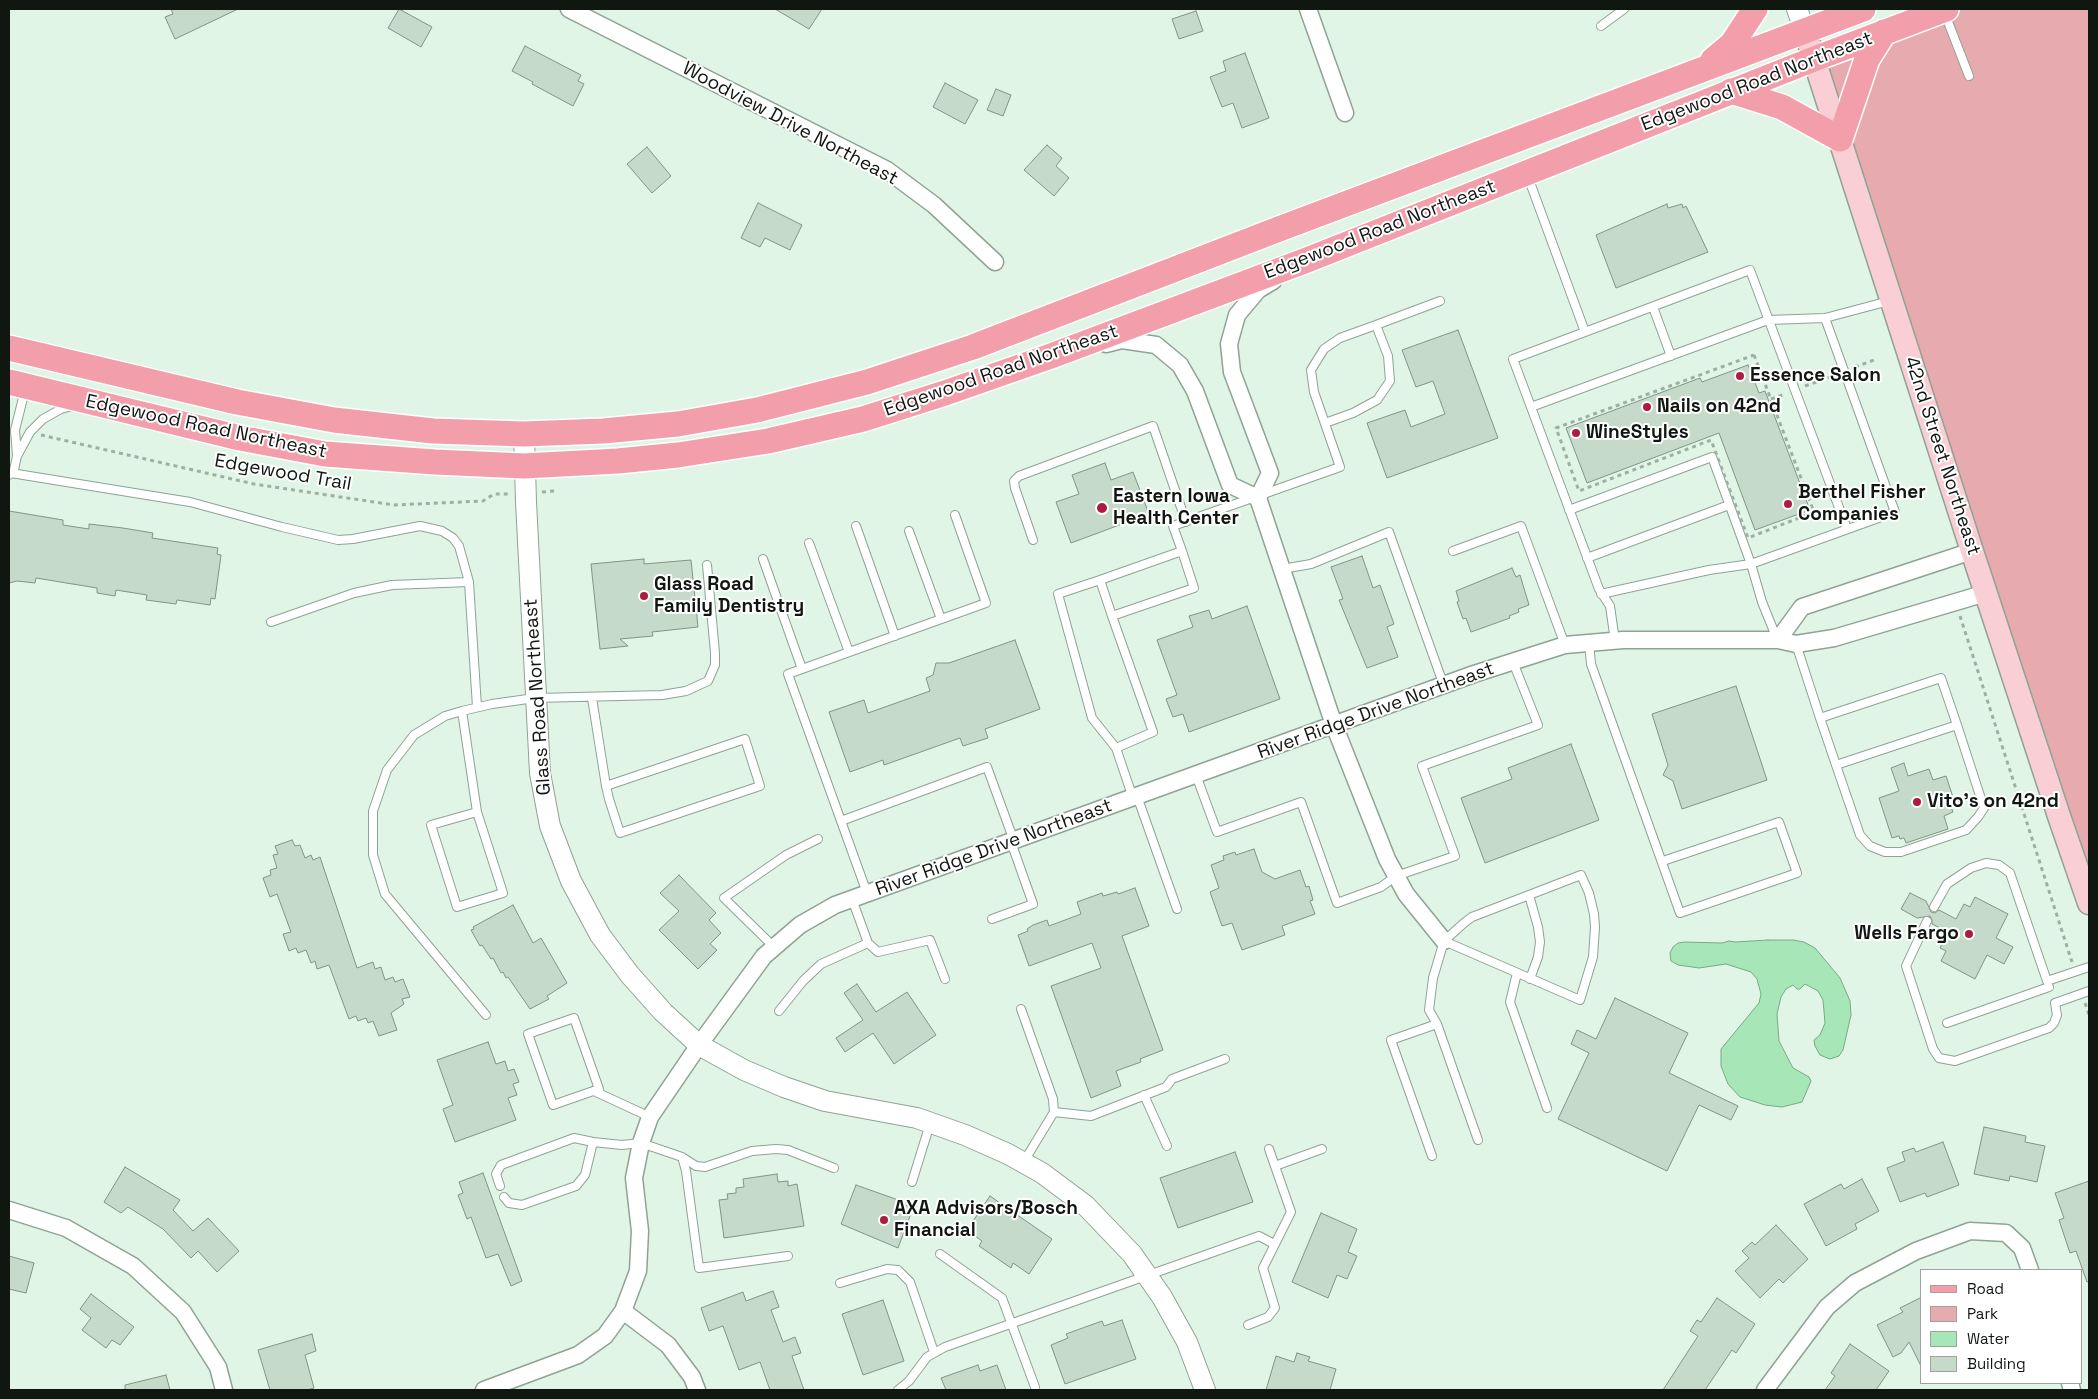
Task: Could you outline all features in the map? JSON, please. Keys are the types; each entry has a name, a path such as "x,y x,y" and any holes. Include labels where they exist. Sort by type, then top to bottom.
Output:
{"main road":[{"path":"1698,71 1732,44 1755,9"},
{"name":"Edgewood Road Northeast","path":"9,348 237,402 334,420 433,431 524,434 603,431 678,424 757,410 867,382 973,347 1279,228 1698,71 1801,20 1863,9"},
{"name":"Edgewood Road Northeast","path":"17,384 240,438 325,454 524,466 670,456 768,441 863,419 1051,356 1308,260 1814,58 1945,9"},
{"name":"42nd Street Northeast","path":"1801,20 1972,551 2089,903"},
{"path":"1731,91 1782,107 1840,139 1867,59 1884,32"},
{"path":"17,384 39,376 108,372"}],"street":[{"name":"Woodview Drive Northeast","path":"570,9 887,170 934,205 995,262"},
{"path":"1308,9 1345,113"},
{"path":"1308,260 1258,290 1237,315 1229,344 1232,372 1270,473 1258,498 1334,725 1386,859 1406,894 1444,942"},
{"path":"1051,356 1122,340 1156,346 1180,365 1195,392 1230,485 1258,498"},
{"name":"Glass Road Northeast","path":"524,434 525,493 540,773 550,826 571,881 600,935 630,976 663,1012 699,1045 744,1070 784,1088 826,1101 917,1118 965,1135 1024,1163 1086,1205 1132,1254 1162,1297 1187,1342 1205,1390"},
{"path":"1778,640 1802,606 1972,551"},
{"name":"River Ridge Drive Northeast","path":"484,1390 578,1355 605,1336 623,1311 638,1271 640,1232 634,1178 650,1117 699,1045 764,956 800,926 835,905 1334,725 1565,645 1615,640 1778,640 1796,644 1834,638 1986,593"},
{"path":"9,1210 66,1228 133,1266 183,1312 218,1367 224,1390"},
{"path":"1765,1390 1828,1307 1855,1284 1916,1251 1970,1231 2006,1233 2022,1248 2030,1269"},
{"path":"623,1311 668,1345 692,1377 697,1390"}],"lane":[{"path":"1601,26 1624,9"},
{"path":"1945,9 1969,76"},
{"path":"1526,173 1585,332"},
{"path":"1615,640 1610,606 1601,594 1513,360 1750,270 1847,529"},
{"path":"1531,407 1768,320 1825,318 1891,300"},
{"path":"1112,616 1194,588 1173,526 1258,498 1340,467 1314,392 1311,370 1324,349 1340,338 1440,301"},
{"path":"1653,307 1672,356"},
{"path":"1601,594 1709,570 1751,564 1895,512 1825,318"},
{"path":"1325,423 1353,413 1377,400 1390,381 1388,356 1376,325"},
{"path":"10,474 14,470 16,456 17,384"},
{"path":"16,456 30,432 44,419 61,409 88,402"},
{"path":"1033,540 1015,488 1014,481 1019,476 1153,426 1186,522"},
{"path":"1569,510 1712,457 1751,564 1762,602 1778,640"},
{"path":"10,474 190,502 338,540 353,539 420,526 442,531 453,538 459,546 469,582 477,707"},
{"path":"1587,558 1729,505"},
{"path":"946,979 930,940 878,952 868,943 860,896 841,821 788,674 986,603 955,515"},
{"path":"856,526 895,636"},
{"path":"1453,551 1521,526 1565,645"},
{"path":"909,531 940,619"},
{"path":"1282,569 1311,564 1389,532 1444,686"},
{"path":"809,543 849,652"},
{"path":"1177,909 1116,748 1092,718 1058,594 1182,551"},
{"path":"764,559 802,669"},
{"path":"486,1015 385,894 373,855 373,811 388,770 414,735 445,716 462,711 535,698 662,695 686,691 708,681 715,665 716,653 707,565"},
{"path":"1100,580 1153,732 1116,748"},
{"path":"271,622 354,593 392,584 469,582"},
{"path":"1589,643 1591,664 1680,913 1797,873 1779,822 1663,861"},
{"path":"1796,644 1820,718 1860,836 1870,846 1885,852 1901,852 1966,830 1984,808 1941,678 1820,718"},
{"path":"1196,775 1216,832 1301,802 1337,903 1381,887 1396,876 1455,856 1422,766 1538,725 1513,662"},
{"path":"592,698 606,786 620,834 760,786 744,739 606,786"},
{"path":"462,711 477,812 503,893 457,907 431,825 477,812"},
{"path":"1836,765 1956,725"},
{"path":"841,821 987,768 1033,904 992,919"},
{"path":"774,947 724,898 786,855 818,839"},
{"path":"1926,921 1906,966 1933,1050 1939,1058 1955,1061 2049,1028 2054,1023 2057,1015 2054,1003 2010,874 1999,866 1986,863 1971,868 1947,884 1934,908"},
{"path":"1444,942 1580,1000 1590,971 1595,927 1594,914 1582,875 1472,917 1444,942 1433,978 1429,1010 1437,1024 1478,1140"},
{"path":"1529,895 1540,942 1538,957 1530,979"},
{"path":"779,1011 803,981 822,964 868,943"},
{"path":"1947,1022 2089,967"},
{"path":"1517,973 1510,1002 1547,1108"},
{"path":"2054,1003 2089,991"},
{"path":"1021,1009 1053,1099 1054,1112 1024,1163"},
{"path":"594,1091 599,1089 574,1018 528,1034 553,1105 594,1091 650,1117"},
{"path":"1432,1156 1391,1040 1437,1024"},
{"path":"1054,1112 1091,1116 1166,1087 1172,1079 1225,1059"},
{"path":"1144,1095 1167,1146"},
{"path":"912,1182 930,1123"},
{"path":"500,1186 496,1174 501,1166 574,1138 622,1146 642,1142 682,1157 696,1166 705,1167 752,1151 776,1149 788,1150 834,1168"},
{"path":"504,1197 509,1203 522,1205 576,1186 585,1175 593,1142"},
{"path":"1248,1325 1268,1317 1275,1308 1263,1268 1291,1212 1269,1149"},
{"path":"1275,1166 1322,1149"},
{"path":"682,1157 686,1171 699,1268 788,1256"},
{"path":"898,1390 909,1381 927,1357 934,1352 1146,1274 1258,1236 1274,1244"},
{"path":"940,1254 1002,1298 1035,1387"},
{"path":"840,1283 887,1269 898,1270 910,1282 934,1352"}],"path":[{"path":"1754,355 1771,399 1814,512 1748,538 1711,440 1579,491 1556,428 1754,355"},
{"path":"1850,369 1874,360"},
{"path":"1805,386 1833,376"},
{"path":"1771,399 1788,392"},
{"name":"Edgewood Trail","path":"30,432 254,484 394,505 483,501 494,494 554,491"},
{"path":"1960,615 2074,966"},
{"path":"2085,1002 2089,1015"}],"green space":[{"path":"1946,9 2089,9 2089,903 1814,59"}],"water":[{"path":"1793,940 1804,942 1815,948 1840,978 1850,1001 1851,1015 1843,1050 1839,1056 1830,1059 1820,1055 1815,1046 1814,1040 1820,1035 1825,1023 1823,1000 1818,991 1805,984 1800,989 1793,985 1786,989 1781,997 1777,1014 1779,1041 1793,1068 1809,1077 1811,1081 1802,1102 1782,1107 1765,1105 1740,1097 1728,1084 1721,1066 1721,1049 1759,1003 1761,994 1757,979 1751,972 1726,964 1699,968 1678,965 1671,961 1670,953 1678,943 1685,942 1722,943 1729,941"}],"building":[{"path":"171,9 238,9 175,39 165,17 173,14"},
{"path":"399,9 432,27 421,47 388,28"},
{"path":"775,9 822,9 809,29"},
{"path":"1196,11 1203,31 1179,39 1172,19"},
{"path":"525,46 581,75 578,81 584,84 573,106 512,71"},
{"path":"1245,53 1269,118 1242,128 1233,103 1222,107 1210,77 1226,71 1223,61"},
{"path":"945,83 978,100 965,124 933,107"},
{"path":"996,89 1011,95 1003,116 987,110"},
{"path":"1047,145 1062,158 1056,166 1069,178 1054,196 1024,170"},
{"path":"647,147 671,176 652,193 627,164"},
{"path":"758,203 802,225 790,250 765,238 760,247 741,238"},
{"path":"1667,204 1668,208 1682,204 1683,208 1686,206 1708,252 1616,288 1596,235"},
{"path":"1458,330 1498,438 1387,478 1367,423 1405,410 1411,427 1445,414 1433,381 1416,387 1402,350"},
{"path":"1748,365 1759,393 1765,391 1810,510 1755,530 1719,433 1587,483 1566,428 1700,378 1702,382"},
{"name":"Eastern Iowa Health Center","path":"1105,463 1111,480 1133,472 1149,514 1071,543 1056,502 1079,494 1072,475"},
{"path":"9,511 63,520 63,525 89,529 89,524 123,528 153,533 152,538 218,548 217,554 221,555 215,599 211,598 210,605 177,600 176,604 146,600 147,595 116,590 115,596 97,593 97,588 36,578 35,583 17,581 9,583"},
{"path":"1362,556 1373,588 1380,585 1394,624 1387,627 1398,657 1367,668 1339,600 1343,599 1331,567"},
{"name":"Glass Road Family Dentistry","path":"644,559 644,564 691,560 698,627 652,632 653,636 620,639 628,646 600,649 591,564"},
{"path":"1512,568 1516,577 1520,575 1529,605 1518,609 1519,612 1509,616 1510,618 1471,632 1466,618 1463,619 1457,602 1459,601 1456,591"},
{"path":"1247,606 1280,699 1189,732 1183,714 1173,717 1166,699 1177,695 1157,640 1193,627 1189,616 1209,610 1212,619"},
{"path":"1015,640 1040,709 985,729 988,738 963,746 960,738 884,765 883,760 850,772 829,712 864,700 868,713 930,691 926,678 933,675 936,663 949,663"},
{"path":"1736,686 1767,780 1682,809 1673,781 1663,775 1668,765 1652,714"},
{"path":"1571,744 1599,820 1485,863 1461,798 1512,779 1508,768"},
{"name":"Vito's on 42nd","path":"1904,763 1908,776 1929,769 1933,780 1946,776 1956,806 1951,807 1953,812 1944,816 1948,829 1906,843 1904,838 1900,839 1899,836 1892,838 1879,798 1899,791 1891,768"},
{"path":"292,840 295,846 300,845 305,858 311,855 313,860 320,857 357,968 373,962 375,969 381,967 385,980 393,977 395,982 403,979 410,997 402,999 404,1004 391,1013 397,1030 379,1036 373,1021 368,1023 366,1018 358,1021 356,1016 349,1019 329,965 317,969 315,961 311,963 306,950 298,953 296,948 289,951 283,934 291,932 277,894 270,897 263,878 271,875 270,870 277,868 273,855 278,854 275,846"},
{"path":"1254,849 1262,872 1275,879 1300,870 1306,887 1309,886 1313,900 1310,901 1315,914 1282,926 1285,935 1242,950 1232,923 1222,926 1210,892 1219,888 1211,865 1224,860 1223,856 1235,852 1236,855"},
{"path":"679,875 716,913 709,920 721,933 710,944 717,950 698,969 659,930 679,911 660,893"},
{"path":"1135,888 1149,926 1122,936 1163,1050 1140,1059 1141,1062 1116,1071 1121,1086 1091,1098 1051,986 1101,968 1092,943 1029,966 1018,935 1028,931 1027,929 1033,925 1047,920 1049,926 1081,914 1077,902 1102,893 1103,896 1117,892 1118,894"},
{"name":"Wells Fargo","path":"1910,893 1926,901 1931,912 1935,913 1939,910 1956,919 1964,904 1970,907 1975,897 2008,914 1996,938 2013,947 2004,964 1987,955 1975,979 1941,961 1946,951 1940,948 1948,932 1932,924 1930,916 1917,918 1901,909"},
{"path":"513,905 533,943 541,938 567,983 547,996 549,999 530,1009 508,977 506,978 503,972 501,973 493,958 491,959 482,945 480,946 471,930 474,929 473,927"},
{"path":"857,984 876,1012 907,992 936,1035 894,1064 873,1033 845,1052 836,1038 863,1020 844,993"},
{"path":"1615,998 1688,1033 1669,1073 1738,1106 1731,1120 1699,1105 1667,1171 1558,1119 1589,1053 1571,1044 1577,1030 1596,1039"},
{"path":"488,1042 496,1064 505,1061 508,1071 514,1069 519,1082 513,1084 517,1095 508,1098 516,1120 455,1142 443,1109 453,1105 437,1060"},
{"path":"1984,1127 2026,1136 2025,1142 2045,1146 2037,1182 2010,1176 2009,1181 1974,1174"},
{"path":"1943,1142 1959,1185 1927,1197 1925,1193 1900,1202 1887,1168 1905,1161 1902,1152 1914,1148 1916,1152"},
{"path":"1235,1152 1253,1202 1178,1228 1160,1178"},
{"path":"125,1167 180,1200 173,1210 193,1231 208,1218 239,1251 217,1272 198,1251 191,1258 163,1229 128,1207 121,1213 104,1202"},
{"path":"483,1173 522,1281 511,1286 498,1254 486,1258 471,1217 467,1219 458,1195 463,1193 459,1182"},
{"path":"777,1174 778,1182 788,1181 788,1186 797,1184 804,1226 724,1238 719,1200 728,1199 727,1194 736,1193 736,1188 744,1187 743,1179"},
{"path":"1862,1179 1879,1211 1855,1224 1857,1229 1826,1246 1804,1204 1841,1184 1844,1189"},
{"path":"2089,1181 2089,1281 2087,1282 2076,1251 2070,1253 2059,1220 2064,1218 2055,1193"},
{"path":"856,1185 901,1201 900,1203 913,1208 898,1248 841,1224"},
{"path":"990,1196 1052,1239 1029,1274 1013,1263 1011,1268 979,1246 982,1241 967,1230"},
{"path":"1321,1213 1357,1229 1348,1252 1357,1256 1347,1279 1337,1275 1328,1298 1292,1282"},
{"path":"1776,1225 1808,1259 1783,1283 1779,1279 1760,1298 1735,1271 1749,1258 1742,1251 1752,1242 1755,1245"},
{"path":"9,1256 34,1263 26,1293 9,1289"},
{"path":"773,1291 779,1307 771,1310 783,1342 795,1337 801,1353 792,1356 804,1390 770,1390 760,1362 739,1370 723,1326 709,1331 701,1308 743,1292 746,1301"},
{"path":"91,1294 134,1327 120,1345 112,1340 106,1348 82,1330 91,1318 80,1309"},
{"path":"1717,1298 1755,1324 1736,1353 1732,1350 1705,1390 1663,1390 1698,1336 1690,1331 1697,1320 1701,1322"},
{"path":"1920,1298 1920,1364 1909,1342 1901,1353 1893,1357 1877,1325 1903,1312 1900,1308"},
{"path":"883,1300 904,1361 863,1375 842,1314"},
{"path":"1122,1320 1136,1359 1065,1384 1051,1345 1068,1338 1066,1334 1102,1321 1104,1326"},
{"path":"312,1334 316,1351 305,1355 314,1388 307,1390 270,1390 258,1350"},
{"path":"1850,1344 1889,1371 1876,1390 1825,1390 1835,1376 1831,1373"},
{"path":"1297,1353 1310,1357 1308,1361 1336,1369 1330,1390 1266,1390 1276,1356 1294,1362"},
{"path":"978,1365 980,1371 997,1365 1006,1390 946,1390 941,1378"},
{"path":"166,1375 170,1390 125,1390 125,1385"}],"place":[{"name":"Essence Salon","path":"1740,376"},
{"name":"Nails on 42nd","path":"1647,407"},
{"name":"WineStyles","path":"1576,433"},
{"name":"Berthel Fisher Companies","path":"1788,504"},
{"name":"Eastern Iowa Health Center","path":"1102,508"},
{"name":"Glass Road Family Dentistry","path":"644,596"},
{"name":"Vito's on 42nd","path":"1917,802"},
{"name":"Wells Fargo","path":"1969,934"},
{"name":"AXA Advisors/Bosch Financial","path":"884,1220"}]}
